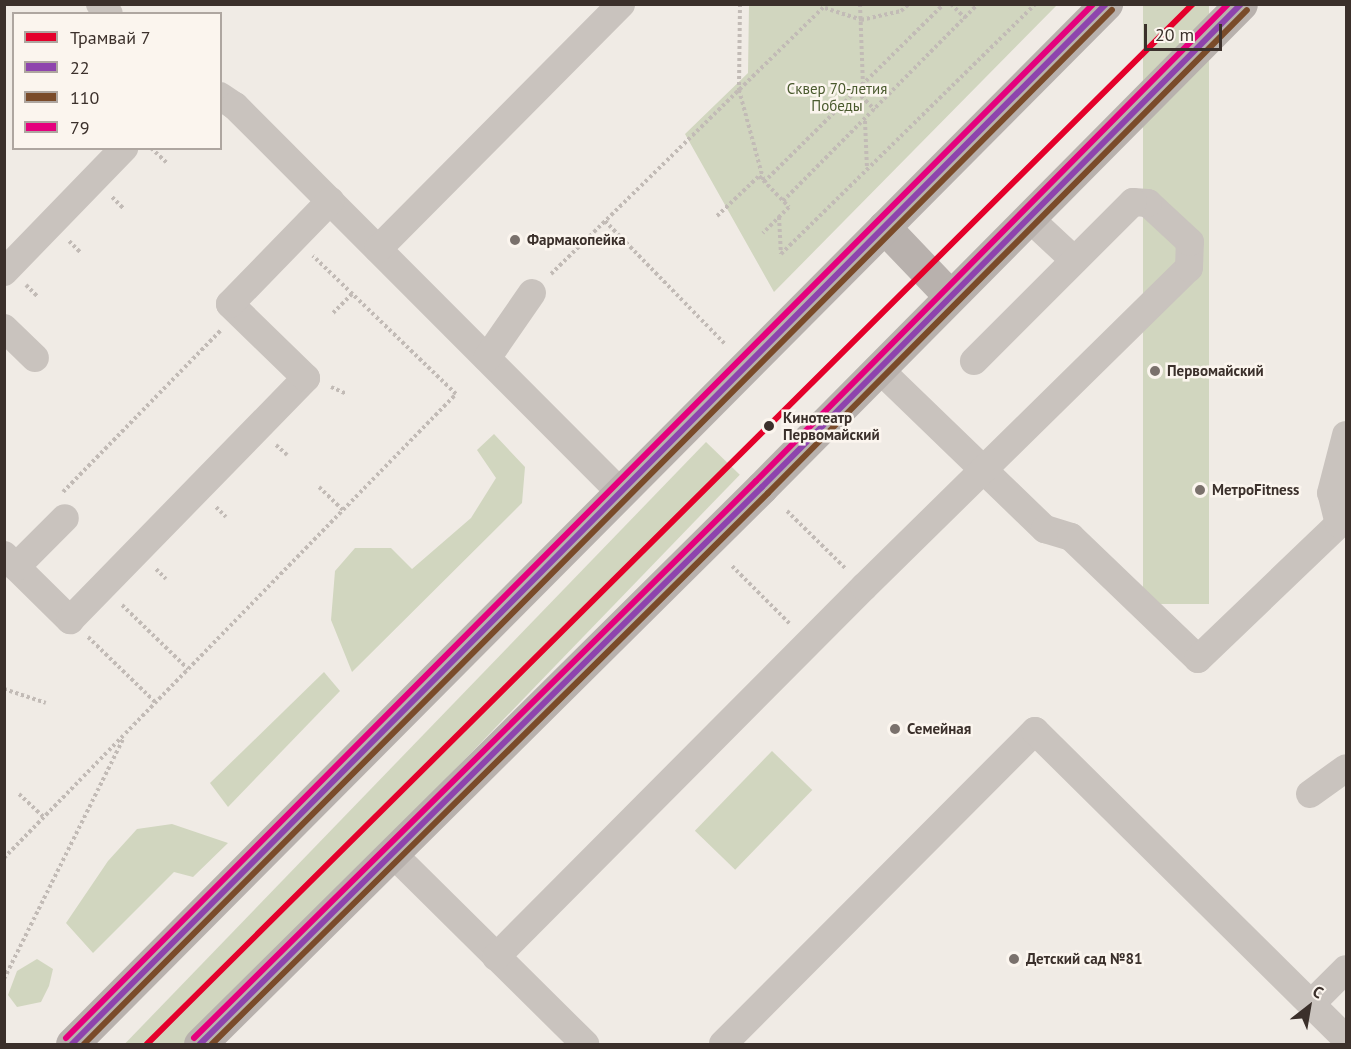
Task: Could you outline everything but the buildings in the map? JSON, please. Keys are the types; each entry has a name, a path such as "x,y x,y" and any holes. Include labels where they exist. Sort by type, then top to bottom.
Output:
{"main road":[{"path":"72,1044 1106,4"},
{"path":"200,1044 1241,4"},
{"path":"884,227 950,296"}],"street":[{"path":"378,249 621,4"},
{"path":"222,97 235,106 621,493"},
{"path":"4,272 122,150"},
{"path":"60,509 10,561 70,620 306,378 230,304 330,201"},
{"path":"496,957 864,587 986,471 1190,268 1190,242 1148,203 1133,201 974,361"},
{"path":"1029,218 1074,260"},
{"path":"487,358 532,293"},
{"path":"4,328 35,358"},
{"path":"878,368 1045,529 1071,537 1198,659 1339,524 1331,493 1347,435"},
{"path":"723,1044 1035,730 1347,1039"},
{"path":"1310,794 1347,768"},
{"path":"392,853 585,1044"},
{"path":"1311,1004 1347,969"}],"path":[{"path":"740,4 739,90 764,182"},
{"path":"860,4 863,85"},
{"path":"532,293 826,6 861,20 901,11 909,4"},
{"path":"764,182 944,4"},
{"path":"951,4 965,18"},
{"path":"783,201 978,4"},
{"path":"779,217 781,254 1035,4"},
{"path":"857,92 875,110"},
{"path":"865,120 867,169"},
{"path":"153,150 168,164"},
{"path":"717,216 759,176 789,207 763,233"},
{"path":"605,221 728,347 720,355"},
{"path":"4,858 456,394 294,238"},
{"path":"333,313 352,294"},
{"path":"60,509 239,312"},
{"path":"319,487 343,510"},
{"path":"787,511 864,587"},
{"path":"732,566 809,642"},
{"path":"103,586 188,669"},
{"path":"70,620 156,703"},
{"path":"4,689 46,702"},
{"path":"4,980 125,734"},
{"path":"19,794 44,818"}],"green space":[{"name":"Сквер 70-летия Победы","path":"749,4 1057,5 774,292 685,134 748,73"},
{"path":"1143,5 1209,5 1209,604 1143,604"},
{"path":"494,434 525,467 522,503 352,672 331,620 335,571 355,548 391,548 412,569 471,518 496,478 477,450"},
{"path":"706,442 740,475 190,1044 125,1044"},
{"path":"324,672 340,691 228,807 210,783"},
{"path":"772,751 812,790 735,870 695,831"},
{"path":"172,824 228,843 193,877 174,872 93,953 66,923 108,861 137,829"},
{"path":"37,959 53,969 49,986 41,1002 17,1007 8,995 17,971"}],"tram line":[{"name":"7","path":"147,1044 1193,4"}],"transit line":[{"name":"79","path":"66,1038 1093,4"},
{"name":"22","path":"72,1044 1106,4"},
{"name":"79","path":"194,1038 756,481 1228,4"},
{"name":"22","path":"200,1044 762,487 1241,4"},
{"name":"110","path":"84,1044 1112,10"},
{"name":"110","path":"212,1044 768,493 1247,10"}],"place":[{"name":"Фармакопейка","path":"515,240"},
{"name":"Первомайский","path":"1155,371"},
{"name":"Кинотеатр Первомайский","path":"769,426"},
{"name":"МетроFitness","path":"1200,490"},
{"name":"Семейная","path":"895,729"},
{"name":"Детский сад №81","path":"1014,959"}]}
